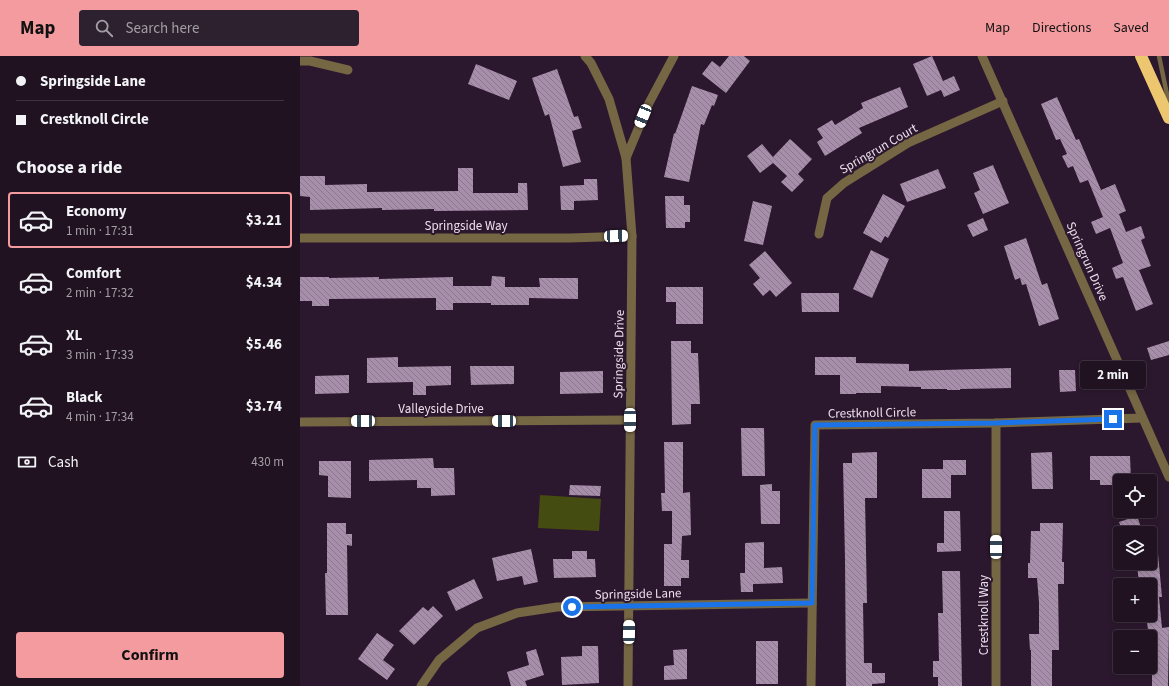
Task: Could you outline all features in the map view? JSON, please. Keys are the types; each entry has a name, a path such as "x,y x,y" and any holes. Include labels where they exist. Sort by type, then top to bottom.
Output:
{"highway":[{"path":"1141,56 1169,118"}],"street":[{"name":"Springside Drive","path":"585,56 591,63 609,99 626,158 632,236 628,686"},
{"path":"626,158 649,103 674,56"},
{"name":"Springrun Drive","path":"982,56 1169,477"},
{"path":"300,61 310,61 348,70"},
{"name":"Springrun Court","path":"819,234 827,198 844,183 908,144 1003,102"},
{"name":"Springside Way","path":"300,238 562,238 632,236"},
{"name":"Crestknoll Circle","path":"811,686 815,425 996,423 1142,418"},
{"name":"Valleyside Drive","path":"300,422 630,420"},
{"name":"Crestknoll Way","path":"996,423 996,686"},
{"name":"Springside Lane","path":"421,686 439,660 477,628 517,613 557,607 812,603"}],"lane":[{"path":"1159,56 1169,104"}],"green space":[{"path":"540,495 601,499 599,531 538,528"}],"building":[{"path":"729,56 744,56 750,61 726,93 702,74 712,61 720,67"},
{"path":"932,56 943,81 954,76 960,90 944,97 941,90 927,96 913,64"},
{"path":"476,64 517,81 509,100 468,84"},
{"path":"557,69 574,117 578,116 582,128 572,131 581,162 563,167 549,114 545,116 532,78"},
{"path":"692,86 718,95 714,106 712,105 704,125 701,124 689,182 664,177 674,133 675,134"},
{"path":"900,87 908,107 859,128 862,133 825,156 817,142 823,138 817,129 832,120 835,125 863,108 861,103"},
{"path":"1057,97 1076,140 1079,139 1101,190 1115,184 1126,211 1119,214 1126,232 1141,226 1145,238 1141,240 1151,266 1139,270 1153,304 1136,311 1123,277 1116,279 1112,268 1123,263 1110,228 1096,234 1091,222 1103,217 1088,180 1080,183 1073,166 1068,168 1062,156 1067,154 1060,139 1056,140 1041,104"},
{"path":"790,139 812,159 798,174 804,180 792,192 781,182 787,176 773,163 760,173 747,156 762,144 773,157"},
{"path":"993,165 1009,203 983,214 974,193 980,190 973,173"},
{"path":"458,168 473,168 473,193 518,193 518,183 527,183 528,210 434,211 434,209 382,210 382,208 310,210 310,197 300,196 300,176 325,176 325,185 367,184 367,192 458,191"},
{"path":"938,169 946,188 907,202 900,184"},
{"path":"584,179 597,179 598,200 574,201 574,210 561,210 560,186 584,185"},
{"path":"883,194 905,206 888,238 885,236 881,243 863,233"},
{"path":"665,196 684,196 684,205 690,205 690,222 685,222 685,228 666,228"},
{"path":"753,201 772,206 763,245 744,241"},
{"path":"983,218 988,230 973,237 967,225"},
{"path":"1026,238 1042,285 1047,283 1059,319 1039,326 1026,284 1022,285 1020,278 1015,280 1004,246"},
{"path":"871,250 889,259 872,298 853,289"},
{"path":"765,251 792,283 776,297 770,290 763,296 753,284 760,278 749,265"},
{"path":"492,276 505,277 505,287 540,287 539,278 578,278 578,299 529,298 529,305 453,303 453,310 436,310 436,298 329,299 329,306 312,306 312,301 300,301 300,277 379,277 379,279 453,277 453,286 491,286"},
{"path":"666,287 703,287 703,324 676,324 676,302 666,302"},
{"path":"801,293 839,293 839,312 802,312"},
{"path":"671,341 691,341 691,353 698,353 700,404 691,404 691,424 672,425"},
{"path":"1169,341 1169,355 1151,360 1147,348"},
{"path":"398,357 398,367 451,366 451,385 426,386 426,395 413,395 413,382 367,383 367,358"},
{"path":"815,357 856,357 856,363 909,364 909,371 1011,368 1011,388 947,390 921,389 921,387 881,386 881,393 840,394 840,375 815,375"},
{"path":"470,366 514,366 514,384 471,385"},
{"path":"1059,370 1075,370 1076,391 1060,392"},
{"path":"603,371 603,393 560,394 560,372"},
{"path":"349,375 349,393 315,394 315,376"},
{"path":"741,428 764,428 765,476 742,476"},
{"path":"664,442 683,442 683,493 690,492 691,535 682,536 681,560 689,560 689,578 681,578 681,586 664,586 664,544 672,544 672,511 662,511 661,493 665,493"},
{"path":"877,452 877,498 865,498 867,603 863,603 864,663 872,663 872,673 885,673 885,683 872,684 872,686 846,686 843,463 852,463 852,453"},
{"path":"1052,452 1053,489 1032,489 1031,453"},
{"path":"1090,456 1130,456 1131,474 1113,474 1113,485 1100,485 1100,480 1090,480"},
{"path":"433,458 434,468 454,468 455,495 431,496 431,488 417,488 417,480 369,481 369,460"},
{"path":"943,460 966,460 966,475 951,475 951,498 922,498 922,469 943,469"},
{"path":"319,461 351,461 351,498 328,497 328,476 319,475"},
{"path":"772,484 772,491 780,491 780,524 761,524 760,485"},
{"path":"570,485 601,486 600,496 569,495"},
{"path":"944,511 960,511 961,551 937,552 937,543 944,543"},
{"path":"1131,518 1138,518 1141,526 1120,526 1119,522"},
{"path":"327,523 346,523 346,534 352,534 352,546 347,545 348,615 326,615 325,573 327,573"},
{"path":"1040,523 1063,523 1062,562 1064,562 1064,584 1058,584 1059,650 1052,650 1052,686 1031,686 1031,650 1029,634 1039,634 1039,602 1037,578 1028,578 1028,563 1030,563 1031,531 1040,531"},
{"path":"764,542 764,568 782,567 783,583 753,584 753,592 741,592 740,573 745,573 745,543"},
{"path":"531,549 538,582 524,585 522,576 497,581 492,558"},
{"path":"572,551 587,551 587,559 595,559 596,577 554,578 553,559 572,559"},
{"path":"1157,554 1162,597 1159,597 1162,628 1169,627 1168,686 1152,686 1152,674 1157,674 1157,630 1148,630 1147,622 1157,622 1157,578 1138,578 1138,570 1157,570"},
{"path":"942,571 960,571 962,686 938,686 938,677 933,677 933,661 939,661 938,613 943,613"},
{"path":"474,579 483,598 456,611 447,592"},
{"path":"433,606 443,616 414,645 399,631 423,607 428,611"},
{"path":"377,633 394,645 383,660 395,669 387,680 358,659"},
{"path":"756,641 778,641 778,684 756,684"},
{"path":"582,646 598,646 599,683 562,685 561,657 582,656"},
{"path":"536,649 544,675 525,681 527,686 511,686 507,672 529,665 526,652"},
{"path":"687,649 687,679 664,680 664,666 674,665 673,650"}],"route":[{"path":"572,607 812,603 815,425 996,423 1113,419"}]}
